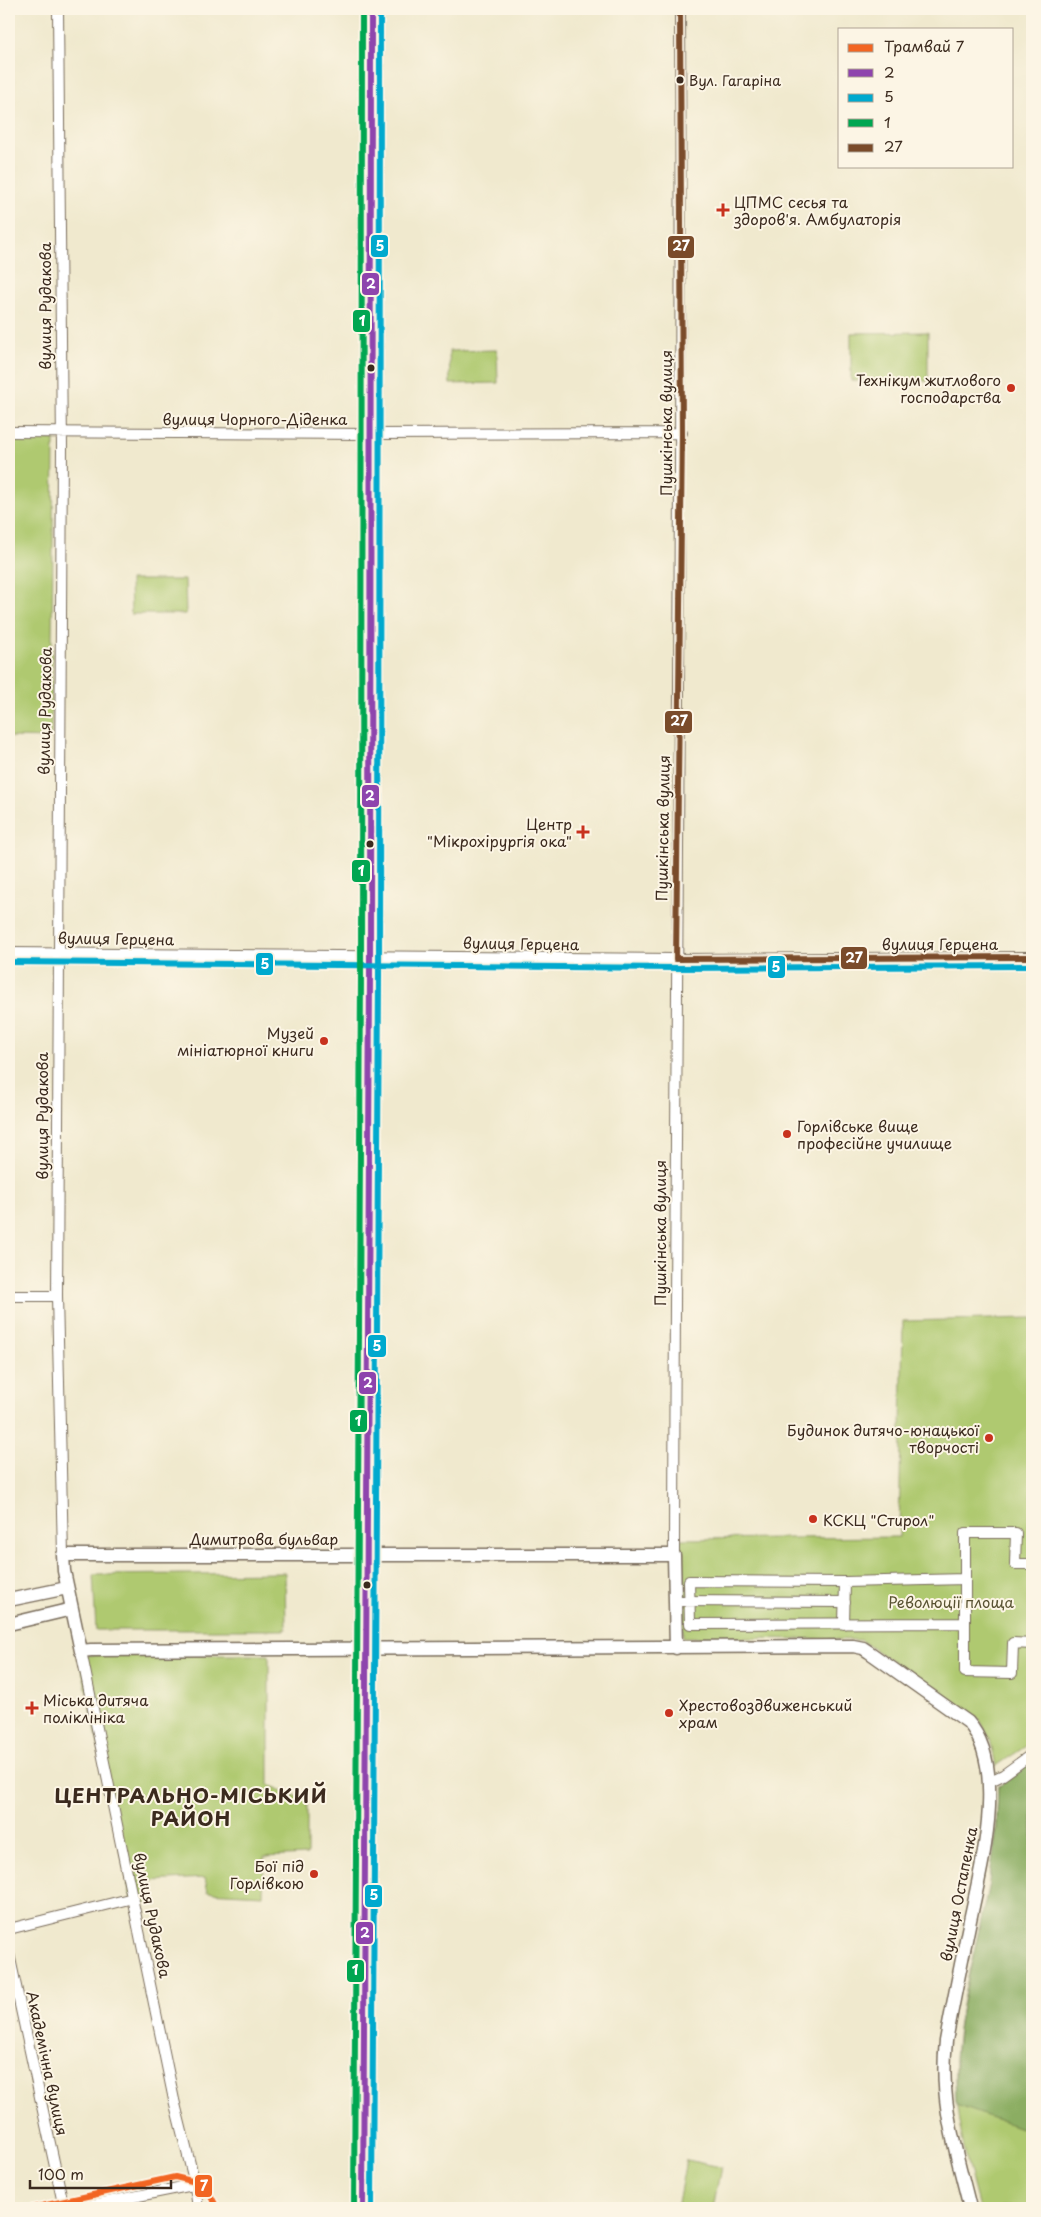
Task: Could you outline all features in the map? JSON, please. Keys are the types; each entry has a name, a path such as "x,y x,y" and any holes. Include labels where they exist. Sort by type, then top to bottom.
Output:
{"main road":[{"path":"363,2208 370,956 370,9"}],"street":[{"name":"вулиця Рудакова","path":"58,9 62,432 57,1296 62,1555 67,1588 174,2100 194,2180 193,2185 198,2208"},
{"name":"Пушкінська вулиця","path":"676,1648 674,1555 676,959 682,433 680,9"},
{"name":"вулиця Чорного-Діденка","path":"9,432 682,433"},
{"name":"вулиця Герцена","path":"9,953 676,959 1032,957"},
{"path":"9,1296 57,1296"},
{"path":"1032,1564 1015,1564 1016,1533 965,1533 965,1672 1012,1673 1013,1643 1032,1644"},
{"name":"Димитрова бульвар","path":"62,1555 674,1555"},
{"path":"965,1579 845,1582 689,1581 690,1624 965,1622"},
{"path":"844,1624 845,1582"},
{"path":"9,1600 67,1588"},
{"path":"675,1601 845,1602"},
{"path":"9,1624 72,1609"},
{"name":"вулиця Остапенка","path":"676,1648 853,1646 863,1648 968,1722 975,1731 984,1755 988,1782 988,1827 942,2068 946,2108 970,2208"},
{"path":"81,1651 676,1648"},
{"path":"988,1782 1003,1775 1032,1754"},
{"path":"9,1929 133,1898"},
{"name":"Академічна вулиця","path":"9,1954 64,2208"},
{"path":"78,2208 193,2185"}],"green space":[{"path":"928,332 928,381 851,381 851,333"},
{"path":"497,350 498,383 450,384 449,351"},
{"path":"54,439 51,738 9,737 9,440"},
{"path":"130,580 185,580 186,614 131,614"},
{"name":"Революції площа","path":"1032,1318 1032,1742 996,1766 990,1739 980,1720 860,1640 683,1637 680,1539 899,1537 903,1321"},
{"path":"285,1573 286,1630 96,1630 93,1575"},
{"path":"79,1655 269,1655 269,1785 307,1801 307,1855 264,1857 263,1895 208,1892 205,1878 150,1881 155,1903 132,1903"},
{"path":"1032,1763 1032,2208 979,2208 958,2116 955,2079 957,2038 964,1995 990,1876 995,1838 998,1787"},
{"path":"1032,1763 1032,2132 956,2105 955,2060 960,2017 988,1888 997,1830 998,1787"},
{"path":"686,2160 721,2167 713,2208 677,2208"}],"tram line":[{"name":"7","path":"33,2208 175,2177 200,2183 207,2189 217,2208"}],"transit line":[{"name":"1","path":"354,2208 361,975 362,9"},
{"name":"2","path":"363,2208 370,975 371,9"},
{"name":"5","path":"372,2208 379,975 380,9"},
{"name":"27","path":"676,959 682,433 680,9"},
{"name":"27","path":"676,959 1032,957"},
{"name":"5","path":"9,962 676,968 1032,966"}],"place":[{"name":"Вул. Гагаріна","path":"680,80"},
{"name":"ЦПМС сесья та здоров'я. Амбулаторія","path":"723,210"},
{"name":"Технікум житлового господарства","path":"1011,388"},
{"name":"Центр \"Мікрохірургія ока\"","path":"583,832"},
{"name":"Музей мініатюрної книги","path":"324,1041"},
{"name":"Горлівське вище професійне училище","path":"787,1134"},
{"name":"Будинок дитячо-юнацької творчості","path":"989,1438"},
{"name":"КСКЦ \"Стирол\"","path":"813,1519"},
{"name":"Міська дитяча поліклініка","path":"32,1708"},
{"name":"Хрестовоздвиженський храм","path":"669,1713"},
{"name":"Бої під Горлівкою","path":"314,1874"}],"district":[{"name":"ЦЕНТРАЛЬНО-МІСЬКИЙ РАЙОН","path":"191,1806"}]}
